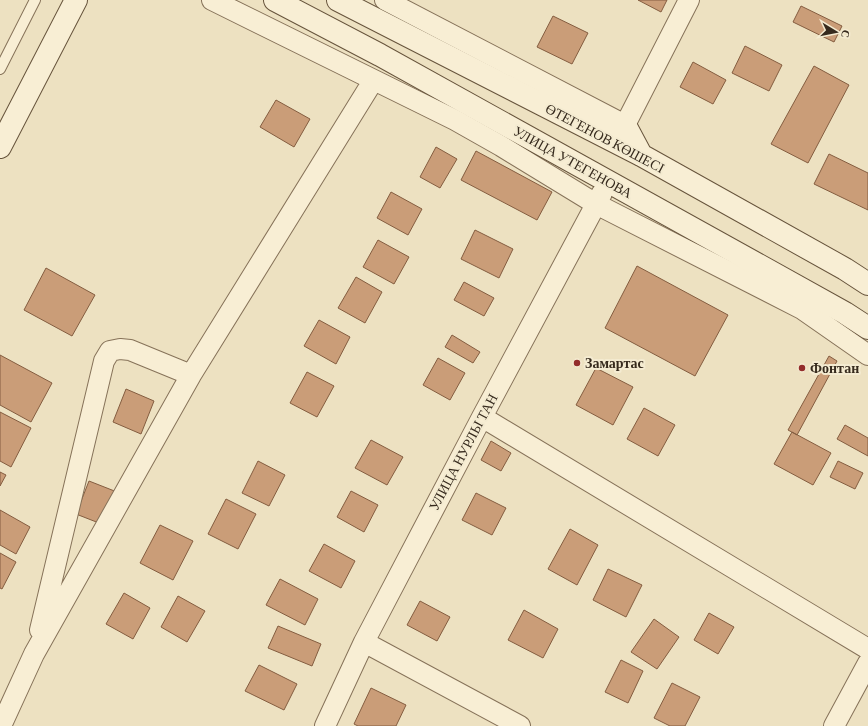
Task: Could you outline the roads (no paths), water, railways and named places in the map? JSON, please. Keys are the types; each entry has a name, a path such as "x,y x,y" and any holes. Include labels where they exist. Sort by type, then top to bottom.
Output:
{"main road":[{"path":"0,147 76,0"},
{"name":"УЛИЦА УТЕГЕНОВА","path":"276,0 380,55 838,309 868,328"},
{"name":"ӨТЕГЕНОВ КӨШЕСІ","path":"338,0 641,155 832,262 868,284"},
{"path":"625,125 641,155"}],"street":[{"path":"212,0 373,81 455,120 596,204 802,309 868,355"},
{"path":"394,2 625,125 688,0"},
{"path":"1,726 34,654 191,375 373,81"},
{"name":"УЛИЦА НУРЛЫ ТАН","path":"325,726 364,642 482,417 609,182"},
{"path":"34,654 104,361 110,352 120,349 130,350 191,375"},
{"path":"482,417 868,649"},
{"path":"364,642 520,726"},
{"path":"834,726 868,663"}],"lane":[{"path":"0,69 35,0"}],"place":[{"name":"Замартас","path":"577,363"},
{"name":"Фонтан","path":"802,368"}]}
